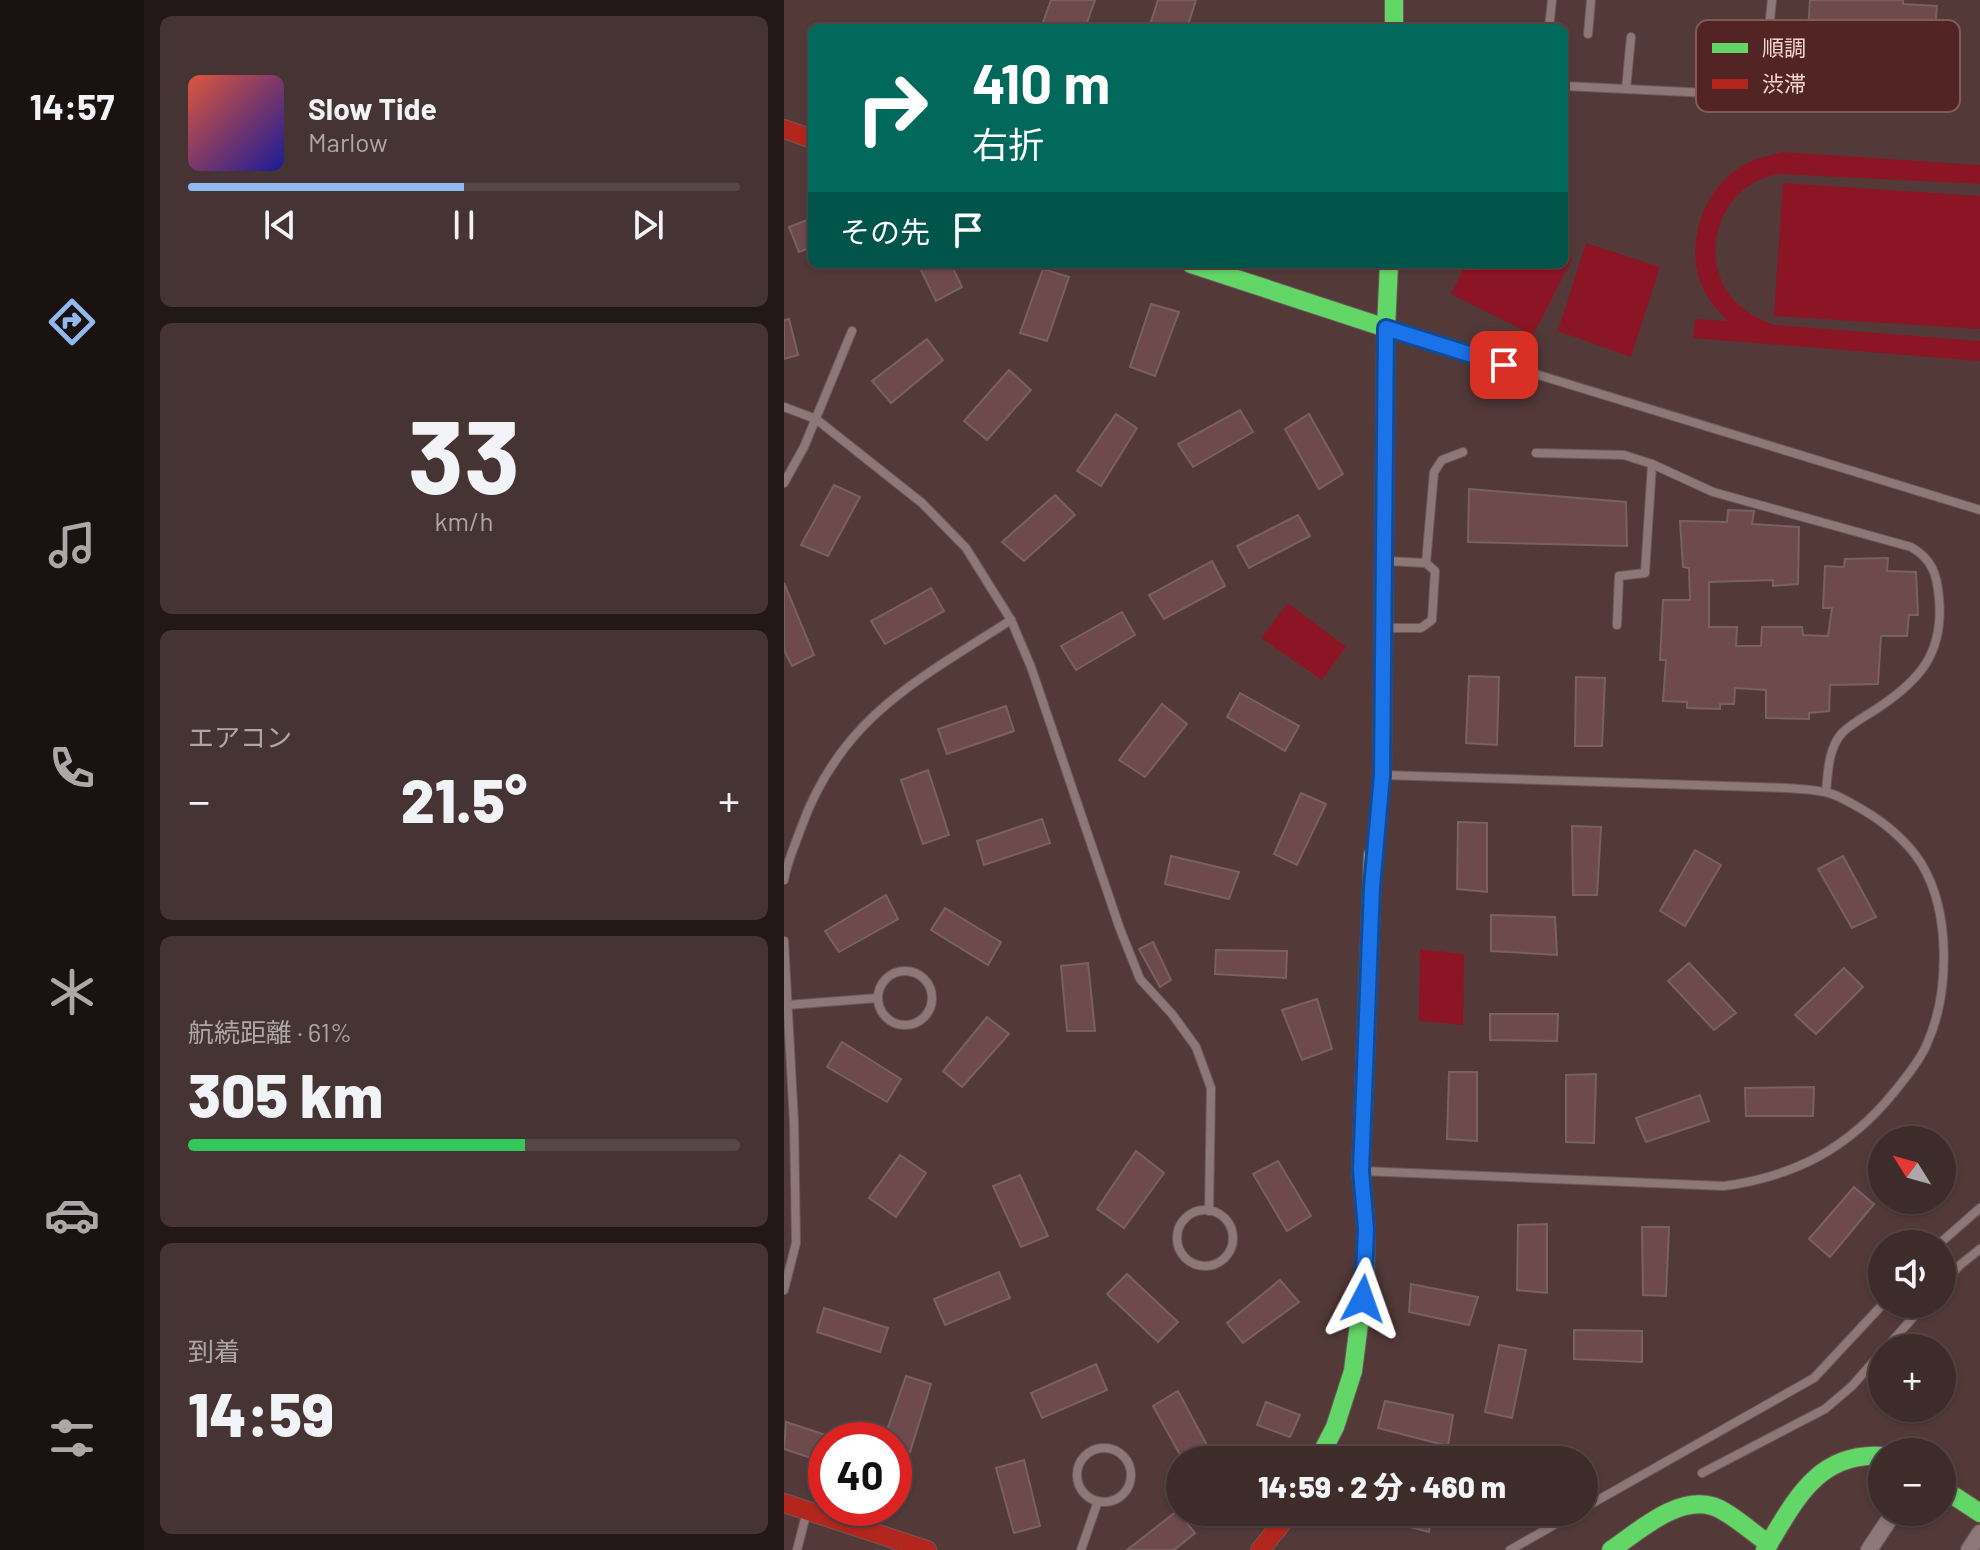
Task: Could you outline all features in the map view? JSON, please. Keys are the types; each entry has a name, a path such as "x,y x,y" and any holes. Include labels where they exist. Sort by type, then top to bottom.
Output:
{"street":[{"path":"1394,0 1394,24"},
{"path":"784,129 808,138"},
{"path":"1203,268 1386,328"},
{"path":"1382,775 1389,268"},
{"path":"1325,1446 1335,1427 1353,1371 1365,1276 1366,1229 1361,1171 1373,855"},
{"path":"1612,1550 1666,1515 1704,1503 1714,1506 1767,1547 1808,1483 1848,1456 1868,1452"},
{"path":"1956,1497 1980,1513"},
{"path":"784,1503 927,1550"},
{"path":"1260,1550 1280,1526"},
{"path":"1869,1550 1885,1526"},
{"path":"1969,1550 1980,1533"}],"lane":[{"path":"1549,24 1552,0"},
{"path":"1588,34 1591,0"},
{"path":"1769,20 1772,0"},
{"path":"1626,89 1631,37"},
{"path":"1568,86 1696,92"},
{"path":"1386,328 1980,510"},
{"path":"784,483 804,447 852,331"},
{"path":"784,407 816,419 922,503 966,548 1011,620 1031,667 1140,979 1172,1014 1196,1047 1211,1088 1209,1211"},
{"path":"1426,563 1434,472 1442,460 1463,452"},
{"path":"1536,453 1624,455 1652,464 1713,492 1911,547 1926,556 1933,570 1940,608 1938,631 1927,665 1903,691 1842,733 1829,761 1826,792"},
{"path":"1617,625 1619,576 1645,573 1652,464"},
{"path":"1383,628 1421,628 1432,620 1435,571 1426,563 1384,561"},
{"path":"784,880 811,803 851,737 891,700 1011,620"},
{"path":"1361,1171 1724,1186 1784,1173 1845,1142 1889,1099 1926,1048 1936,1020 1945,955 1938,908 1921,864 1905,843 1880,820 1826,792 1382,775 1373,855"},
{"path":"784,941 796,1243 784,1290"},
{"path":"909,970 920,974 932,993 928,1013 908,1025 897,1024 885,1017 878,998 882,984 899,971 909,970"},
{"path":"787,1005 878,998"},
{"path":"1955,1230 1980,1208"},
{"path":"1209,1211 1227,1221 1232,1232 1232,1243 1220,1262 1208,1266 1196,1265 1181,1253 1177,1243 1178,1231 1184,1220 1194,1212 1209,1211"},
{"path":"1956,1269 1980,1249"},
{"path":"1598,1500 1814,1378 1870,1318"},
{"path":"1898,1334 1913,1318"},
{"path":"1702,1473 1825,1409 1868,1368"},
{"path":"1095,1450 1116,1450 1130,1467 1128,1487 1120,1497 1098,1501 1086,1495 1079,1483 1080,1465 1084,1457 1095,1450"},
{"path":"1081,1550 1098,1501"},
{"path":"797,1550 807,1510"},
{"path":"1510,1550 1552,1526"}],"shaded area":[{"path":"1782,152 1980,165 1980,184 1779,174 1758,181 1731,203 1718,232 1717,264 1721,280 1733,300 1749,313 1774,325 1980,341 1980,361 1693,338 1695,319 1728,321 1710,300 1698,275 1696,241 1705,208 1724,180 1737,169"},
{"path":"1783,183 1980,196 1980,329 1774,316"},
{"path":"1586,243 1660,267 1631,357 1558,331"},
{"path":"1464,268 1567,268 1533,335 1451,294"},
{"path":"1288,603 1346,647 1322,680 1261,638"},
{"path":"1420,949 1464,954 1463,1025 1419,1021"}],"building":[{"path":"1051,0 1095,0 1086,24 1042,24"},
{"path":"1158,0 1196,0 1188,24 1150,24"},
{"path":"1810,0 1903,0 1903,4 1937,6 1936,20 1809,20"},
{"path":"808,220 808,249 799,252 789,227"},
{"path":"920,268 953,268 962,287 936,301"},
{"path":"1043,269 1069,277 1047,341 1020,333"},
{"path":"1151,304 1179,312 1155,376 1130,367"},
{"path":"789,319 798,355 784,359 784,320"},
{"path":"927,339 943,360 891,403 872,381"},
{"path":"1009,370 1031,390 987,440 964,421"},
{"path":"1240,410 1253,432 1193,467 1178,444"},
{"path":"1116,414 1137,428 1101,486 1077,471"},
{"path":"1309,414 1343,474 1319,489 1285,429"},
{"path":"834,485 860,497 828,556 801,545"},
{"path":"1469,489 1626,502 1627,546 1468,542"},
{"path":"1055,495 1075,515 1024,561 1002,542"},
{"path":"1728,510 1754,511 1752,524 1799,527 1798,584 1773,586 1773,580 1709,582 1709,627 1737,627 1736,646 1761,646 1762,627 1802,627 1803,635 1828,636 1832,608 1823,608 1825,566 1844,567 1845,559 1888,558 1887,571 1916,572 1918,615 1909,615 1907,636 1881,636 1878,684 1830,685 1829,711 1809,713 1809,719 1766,718 1766,690 1735,688 1734,704 1720,704 1720,709 1687,708 1687,702 1663,701 1666,660 1660,660 1663,600 1690,600 1689,568 1683,567 1680,521 1727,522"},
{"path":"1298,515 1310,536 1249,568 1237,546"},
{"path":"1212,561 1225,586 1164,619 1149,595"},
{"path":"784,583 814,655 792,666 784,650"},
{"path":"931,588 944,611 885,644 871,621"},
{"path":"1122,612 1135,635 1076,670 1061,646"},
{"path":"1469,676 1499,677 1497,745 1466,743"},
{"path":"1576,677 1605,678 1602,746 1575,746"},
{"path":"1240,693 1299,726 1285,751 1227,717"},
{"path":"1162,704 1187,724 1145,777 1119,760"},
{"path":"1006,706 1014,731 947,754 938,729"},
{"path":"928,770 949,835 923,844 901,780"},
{"path":"1301,793 1326,804 1297,865 1274,854"},
{"path":"1042,819 1050,843 984,865 977,841"},
{"path":"1458,822 1487,823 1487,892 1457,889"},
{"path":"1572,826 1601,827 1597,895 1573,895"},
{"path":"1695,850 1721,865 1685,926 1660,911"},
{"path":"1171,856 1239,872 1229,899 1165,884"},
{"path":"1843,856 1876,917 1852,928 1818,869"},
{"path":"886,895 898,919 839,952 825,931"},
{"path":"945,908 1001,942 988,965 931,930"},
{"path":"1491,915 1555,917 1557,955 1491,951"},
{"path":"1153,942 1171,980 1160,987 1139,949"},
{"path":"1216,950 1287,951 1286,978 1215,974"},
{"path":"1088,963 1095,1031 1067,1031 1061,966"},
{"path":"1689,963 1736,1013 1714,1030 1668,981"},
{"path":"1844,968 1863,987 1816,1034 1795,1015"},
{"path":"1317,999 1332,1049 1302,1060 1282,1010"},
{"path":"1490,1014 1558,1014 1557,1041 1490,1040"},
{"path":"987,1017 1009,1034 962,1087 943,1071"},
{"path":"842,1042 901,1079 887,1102 827,1067"},
{"path":"1449,1072 1477,1072 1477,1141 1447,1139"},
{"path":"1596,1074 1594,1143 1566,1142 1566,1075"},
{"path":"1814,1087 1813,1116 1746,1116 1745,1088"},
{"path":"1700,1095 1709,1121 1646,1142 1636,1118"},
{"path":"1136,1151 1164,1173 1124,1228 1097,1209"},
{"path":"900,1155 926,1173 896,1217 869,1198"},
{"path":"1278,1161 1311,1216 1287,1231 1253,1174"},
{"path":"1020,1175 1048,1236 1021,1247 993,1186"},
{"path":"1854,1187 1868,1199 1868,1211 1830,1257 1809,1239"},
{"path":"1547,1224 1547,1293 1517,1290 1518,1225"},
{"path":"1642,1227 1669,1227 1666,1296 1643,1295"},
{"path":"999,1272 1010,1298 945,1325 934,1299"},
{"path":"1127,1274 1178,1322 1158,1342 1107,1294"},
{"path":"1280,1280 1299,1302 1243,1343 1227,1323"},
{"path":"1411,1284 1478,1297 1469,1325 1409,1312"},
{"path":"824,1308 888,1328 880,1352 817,1332"},
{"path":"1574,1330 1642,1331 1642,1362 1574,1359"},
{"path":"1499,1345 1526,1350 1512,1418 1485,1412"},
{"path":"1096,1364 1107,1390 1042,1418 1031,1393"},
{"path":"906,1376 931,1384 912,1446 912,1422 890,1422"},
{"path":"1178,1391 1207,1446 1175,1446 1153,1406"},
{"path":"1385,1401 1453,1415 1448,1446 1378,1428"},
{"path":"1266,1402 1300,1415 1290,1437 1257,1425"},
{"path":"786,1422 808,1429 808,1457 784,1449"},
{"path":"1024,1460 1040,1526 1014,1533 996,1468"},
{"path":"1166,1520 1166,1526 1189,1526 1195,1533 1174,1550 1127,1550"},
{"path":"1406,1526 1430,1526 1429,1532"}],"traffic: fast":[{"path":"1394,0 1394,24"},
{"path":"1203,268 1386,328"},
{"path":"1382,775 1389,268"},
{"path":"1325,1446 1335,1427 1353,1371 1365,1276 1366,1229 1361,1171 1373,855"},
{"path":"1765,1550 1810,1483 1841,1462 1868,1457"},
{"path":"1956,1497 1980,1513"},
{"path":"1611,1550 1671,1511 1698,1504 1726,1512 1769,1544"}],"traffic: jam":[{"path":"784,129 808,138"},
{"path":"784,1503 927,1550"},
{"path":"1260,1550 1280,1526"}],"route":[{"path":"1363,1299 1366,1229 1361,1171 1373,855 1382,775 1386,328 1504,365"}]}
